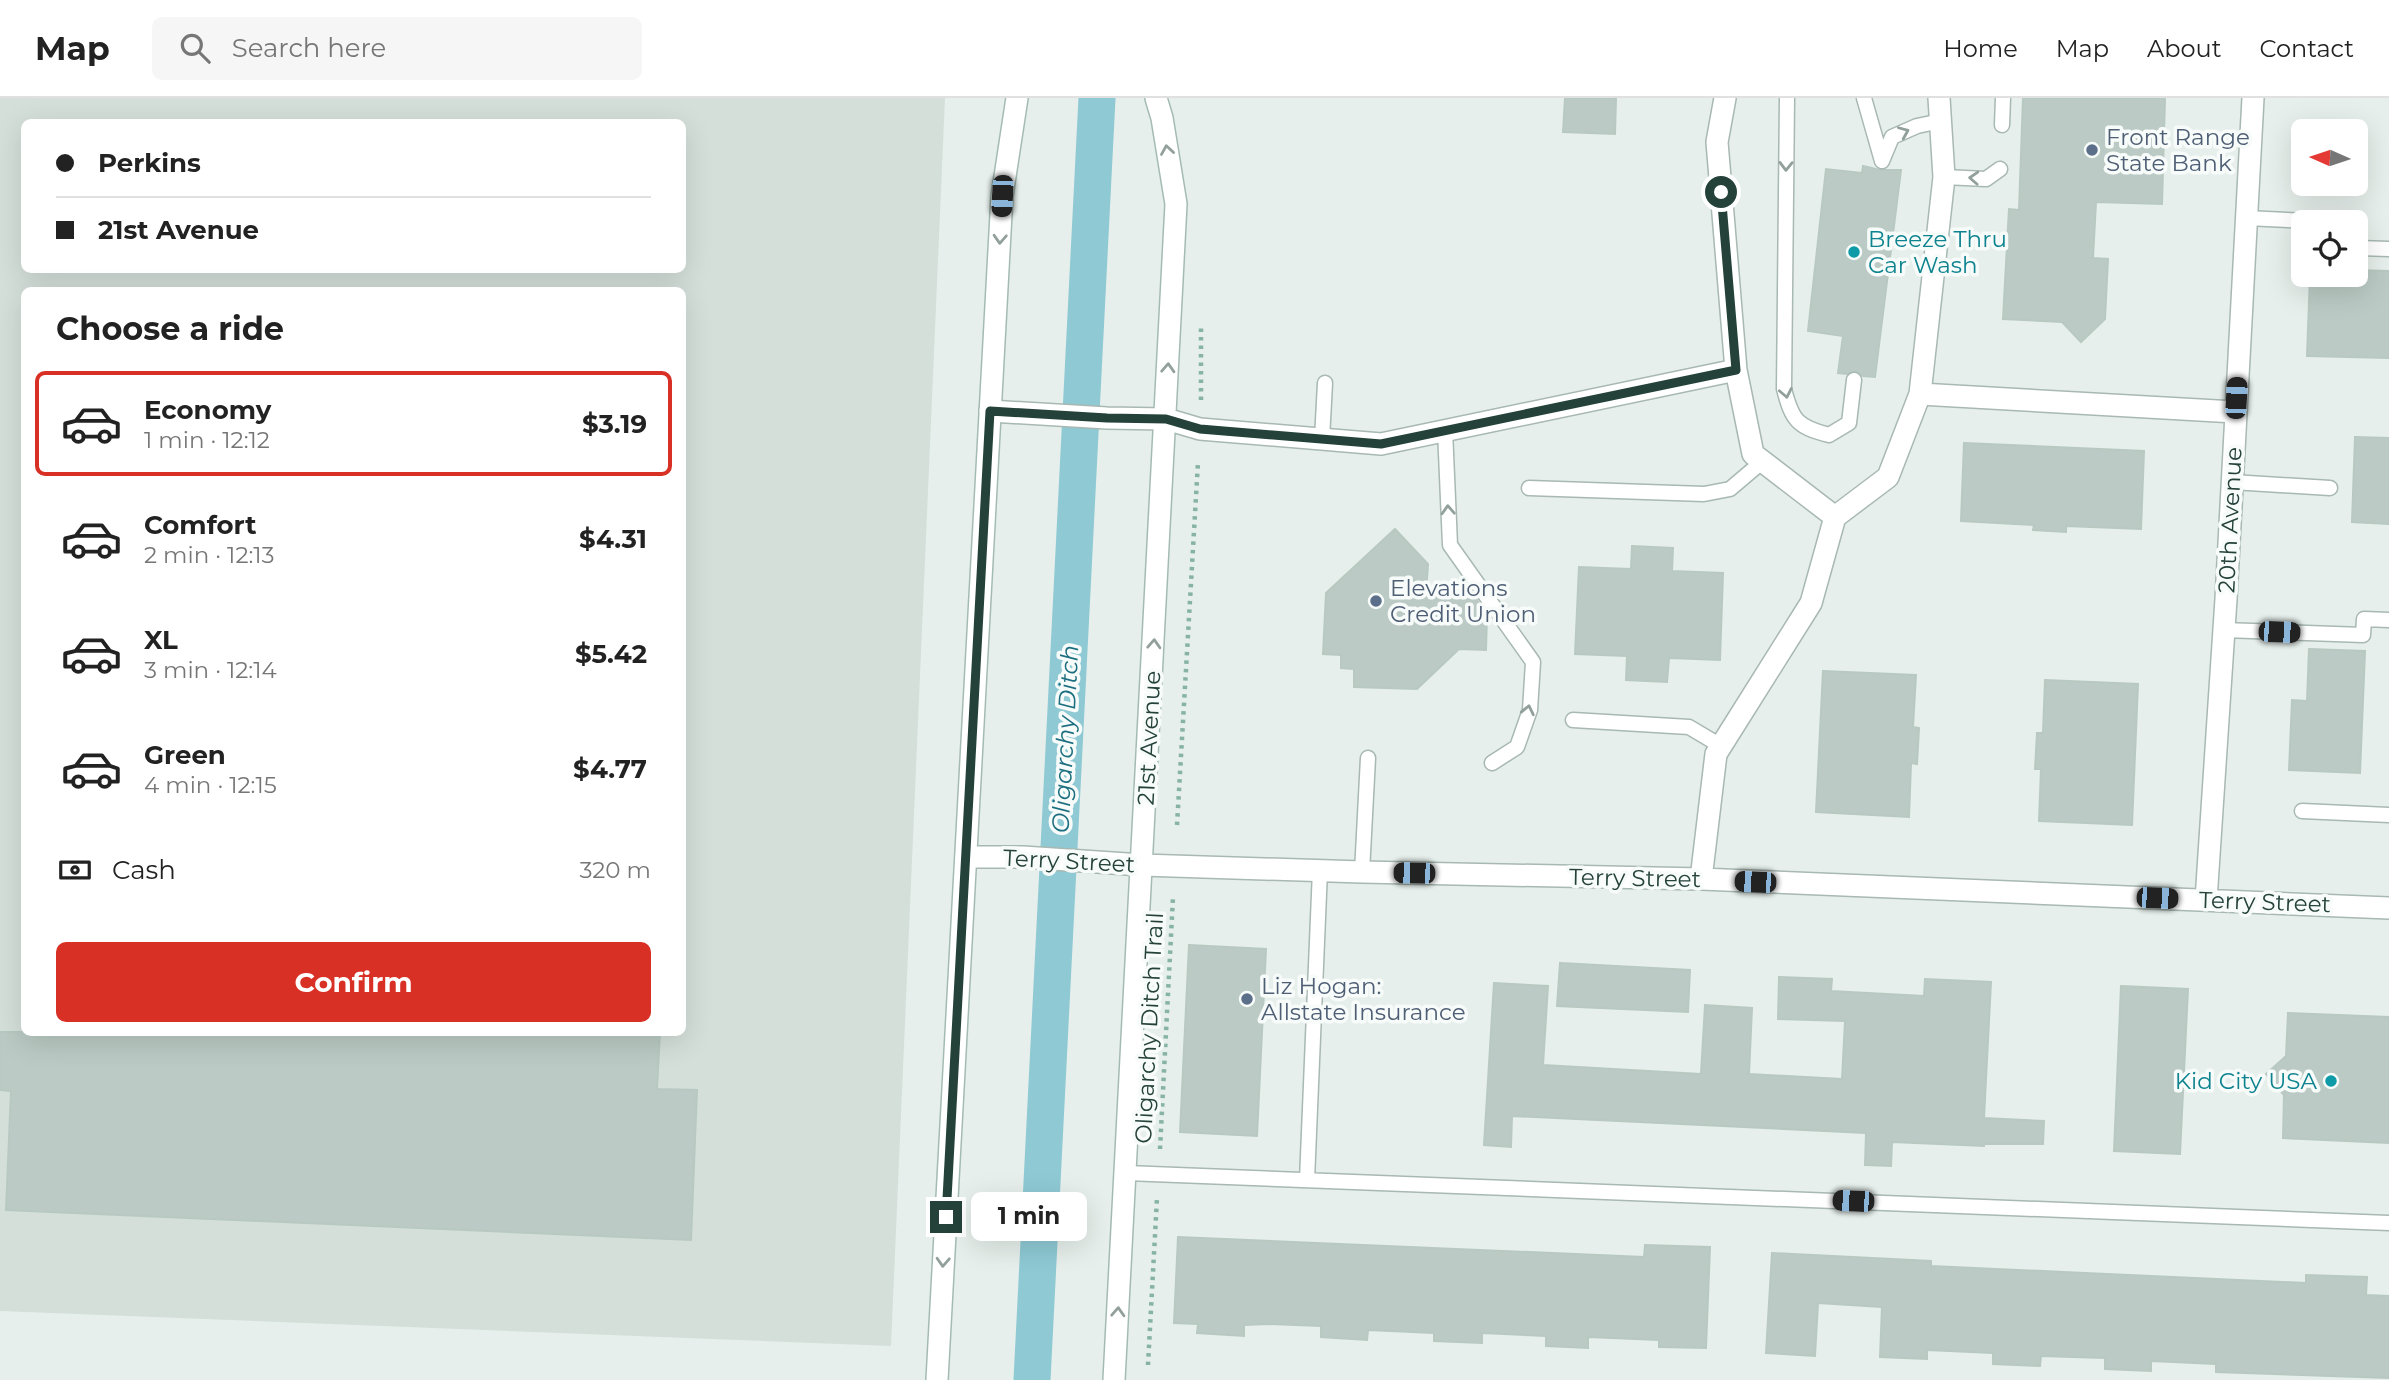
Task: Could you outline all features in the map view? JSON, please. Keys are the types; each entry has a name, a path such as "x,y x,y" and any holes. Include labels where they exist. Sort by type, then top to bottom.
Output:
{"street":[{"path":"937,1380 1002,196 1017,98"},
{"name":"21st Avenue","path":"1114,1380 1176,204 1156,98"},
{"path":"1725,98 1717,142 1736,370 1753,454 1835,517"},
{"path":"1701,879 1716,754 1811,603 1835,517 1888,477 1920,394 1944,177 1939,98"},
{"name":"20th Avenue","path":"2206,900 2253,98"},
{"path":"990,411 1166,419 1200,429 1381,444 1736,370"},
{"path":"1920,394 2235,412"},
{"name":"Terry Street","path":"966,857 1023,857 1362,872 1701,879 2389,908"}],"lane":[{"path":"1787,98 1784,389 1790,412 1807,429 1829,435 1849,423 1854,380"},
{"path":"1864,98 1882,161 1892,137 1917,126 1941,121"},
{"path":"2002,124 2003,98"},
{"path":"1944,177 1986,179 2000,169"},
{"path":"2246,218 2291,220"},
{"path":"2368,248 2389,249"},
{"path":"1322,439 1325,383"},
{"path":"1445,430 1450,545 1533,662 1530,710 1517,747 1492,763"},
{"path":"1529,488 1704,494 1730,489 1763,461"},
{"path":"2232,482 2330,488"},
{"path":"2223,630 2363,635 2364,619 2389,620"},
{"path":"1573,720 1689,727 1721,746"},
{"path":"1362,872 1368,758"},
{"path":"2302,811 2389,815"},
{"path":"1307,1180 1320,870"},
{"path":"1126,1173 2389,1223"}],"path":[{"path":"1177,825 1198,462"},
{"name":"Oligarchy Ditch Trail","path":"1160,1161 1173,897"},
{"path":"1148,1365 1157,1190"}],"shaded area":[{"path":"0,98 945,98 891,1346 0,1311"}],"building":[{"path":"1565,98 1616,98 1615,134 1563,132"},
{"path":"2023,98 2165,98 2162,204 2096,202 2093,258 2108,259 2105,319 2081,342 2062,322 2003,319 2009,209 2019,210"},
{"name":"Breeze Thru Car Wash","path":"1863,166 1880,170 1901,170 1875,377 1863,376 1856,371 1838,373 1843,336 1808,331 1826,169 1862,173"},
{"path":"2368,270 2389,271 2389,358 2307,356 2310,287 2368,287"},
{"path":"2355,437 2389,438 2389,524 2352,522"},
{"path":"1964,443 2144,451 2141,529 2066,526 2066,532 2033,530 2034,525 1961,521"},
{"name":"Elevations Credit Union","path":"1395,529 1428,564 1426,594 1474,596 1487,614 1486,650 1459,649 1417,689 1354,687 1354,669 1341,668 1341,655 1323,654 1326,593"},
{"path":"1632,546 1673,548 1672,571 1723,573 1720,660 1669,658 1667,682 1626,680 1627,656 1575,654 1579,567 1631,569"},
{"path":"2309,649 2365,651 2360,773 2289,770 2292,700 2307,701"},
{"path":"1823,671 1916,675 1913,727 1919,728 1917,764 1911,763 1909,817 1816,812"},
{"path":"2045,680 2138,684 2132,825 2039,821 2041,769 2035,769 2037,733 2043,733"},
{"path":"1189,945 1266,949 1257,1136 1180,1132"},
{"path":"1560,963 1690,970 1688,1012 1557,1006"},
{"path":"1779,977 1832,979 1831,991 1924,996 1925,979 1991,982 1984,1118 2044,1121 2043,1144 1984,1146 1892,1142 1891,1166 1865,1165 1866,1133 1512,1116 1511,1147 1484,1145 1494,983 1548,986 1543,1065 1701,1074 1705,1005 1752,1008 1749,1074 1842,1079 1845,1021 1778,1019"},
{"path":"2121,986 2188,989 2180,1154 2114,1151"},
{"name":"Kid City USA","path":"2288,1013 2389,1017 2389,1143 2283,1138 2284,1095 2266,1074 2286,1056"},
{"path":"0,1032 21,1032 21,1036 660,1036 657,1089 697,1090 691,1240 6,1210 11,1091 0,1090"},
{"path":"1178,1237 1644,1257 1645,1245 1710,1247 1706,1348 1659,1347 1659,1340 1588,1337 1588,1348 1546,1346 1546,1336 1482,1333 1482,1343 1434,1341 1434,1333 1368,1330 1367,1340 1321,1337 1321,1326 1267,1324 1244,1325 1244,1336 1197,1333 1198,1324 1174,1323"},
{"path":"1772,1253 1931,1261 1931,1266 2306,1283 2306,1275 2367,1277 2366,1295 2389,1296 2389,1378 2216,1372 2216,1364 2151,1361 2151,1371 2105,1369 2105,1358 2041,1356 2040,1366 1993,1364 1993,1353 1927,1350 1927,1359 1880,1357 1882,1307 1818,1303 1815,1356 1766,1353"}],"waterway":[{"name":"Oligarchy Ditch","path":"1032,1380 1097,98"}],"place":[{"name":"Front Range State Bank","path":"2092,150"},
{"name":"Breeze Thru Car Wash","path":"1854,252"},
{"name":"Elevations Credit Union","path":"1376,601"},
{"name":"Liz Hogan: Allstate Insurance","path":"1247,999"},
{"name":"Kid City USA","path":"2331,1081"}],"route":[{"path":"946,1217 990,411 1166,419 1200,429 1381,444 1736,370 1721,192"}]}
